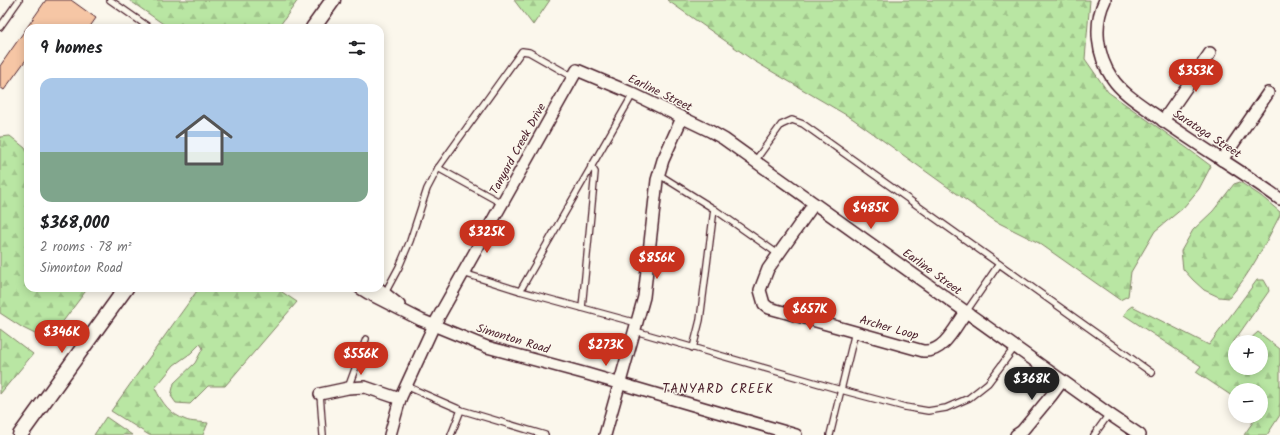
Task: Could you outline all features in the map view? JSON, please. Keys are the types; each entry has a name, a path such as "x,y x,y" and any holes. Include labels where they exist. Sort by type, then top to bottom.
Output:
{"street":[{"path":"316,24 333,0"},
{"name":"Saratoga Street","path":"1105,0 1098,22 1098,42 1104,64 1112,79 1123,90 1163,121 1280,199"},
{"path":"1163,121 1210,53"},
{"name":"Earline Street","path":"575,74 633,94 717,135 1015,348 1140,435"},
{"name":"Tanyard Creek Drive","path":"390,435 400,399 434,325 575,74"},
{"path":"1222,160 1268,93"},
{"path":"605,435 644,297 658,173 682,118"},
{"name":"Archer Loop","path":"814,204 768,269 760,290 764,304 769,308 930,352 942,345 966,312"},
{"path":"20,435 123,292"},
{"name":"Simonton Road","path":"366,292 434,325 487,347 620,383 796,435"},
{"name":"Simonton Road","path":"384,292 410,314"},
{"path":"1016,435 1022,431 1062,381"},
{"path":"320,394 348,388 365,387 400,399"}],"lane":[{"path":"0,27 19,0"},
{"path":"110,0 144,24"},
{"path":"384,288 396,273 410,241 427,189 438,168 522,51 536,55 575,74"},
{"path":"520,291 633,94"},
{"path":"755,162 781,125 792,120 803,124 1152,373"},
{"path":"582,308 595,172 591,166"},
{"path":"438,168 503,204"},
{"path":"658,173 714,209 778,254"},
{"path":"693,348 700,320 714,209"},
{"path":"966,312 999,264"},
{"path":"462,273 582,308 693,348 841,390 905,407 928,411 946,408 969,398 988,383 1015,348"},
{"path":"830,435 855,332"},
{"path":"348,388 366,339"},
{"path":"406,386 461,410 545,435"},
{"path":"320,394 323,435"},
{"path":"451,435 461,410"},
{"path":"1094,435 1109,414"}],"green space":[{"path":"129,0 298,0 281,24 163,24"},
{"path":"514,0 550,0 533,25"},
{"path":"667,0 1090,0 1085,59 1108,92 1211,166 1199,189 1183,208 1155,231 1131,272 1128,296 1120,300 1039,243 995,221 853,119 754,61"},
{"path":"10,136 24,147 24,292 85,292 55,332 43,338 23,328 0,313 0,137"},
{"path":"1240,182 1261,196 1280,212 1280,215 1244,279 1229,298 1219,297 1204,290 1183,269 1181,251 1193,230 1213,211 1234,184"},
{"path":"1257,280 1264,280 1269,291 1238,335 1228,335 1228,375 1268,375 1268,340 1280,349 1280,415 1267,435 1244,435 1252,423 1268,423 1268,383 1228,383 1228,393 1196,372 1201,366 1124,315 1132,306 1209,345"},
{"path":"196,292 282,292 297,302 225,386 208,386 190,404 176,403 171,396 174,383 195,363 203,348 200,344 191,353 174,365 155,388 164,403 175,415 188,421 208,423 203,435 149,435 111,411"},
{"path":"0,329 33,354 0,394"},
{"path":"1258,332 1262,335 1255,335"},
{"path":"106,417 132,435 94,435"}],"building":[{"path":"46,0 71,0 96,18 92,24 29,24"},
{"path":"24,32 24,62 4,90 0,87 0,66"}],"district":[{"name":"TANYARD CREEK","path":"718,389"}]}
